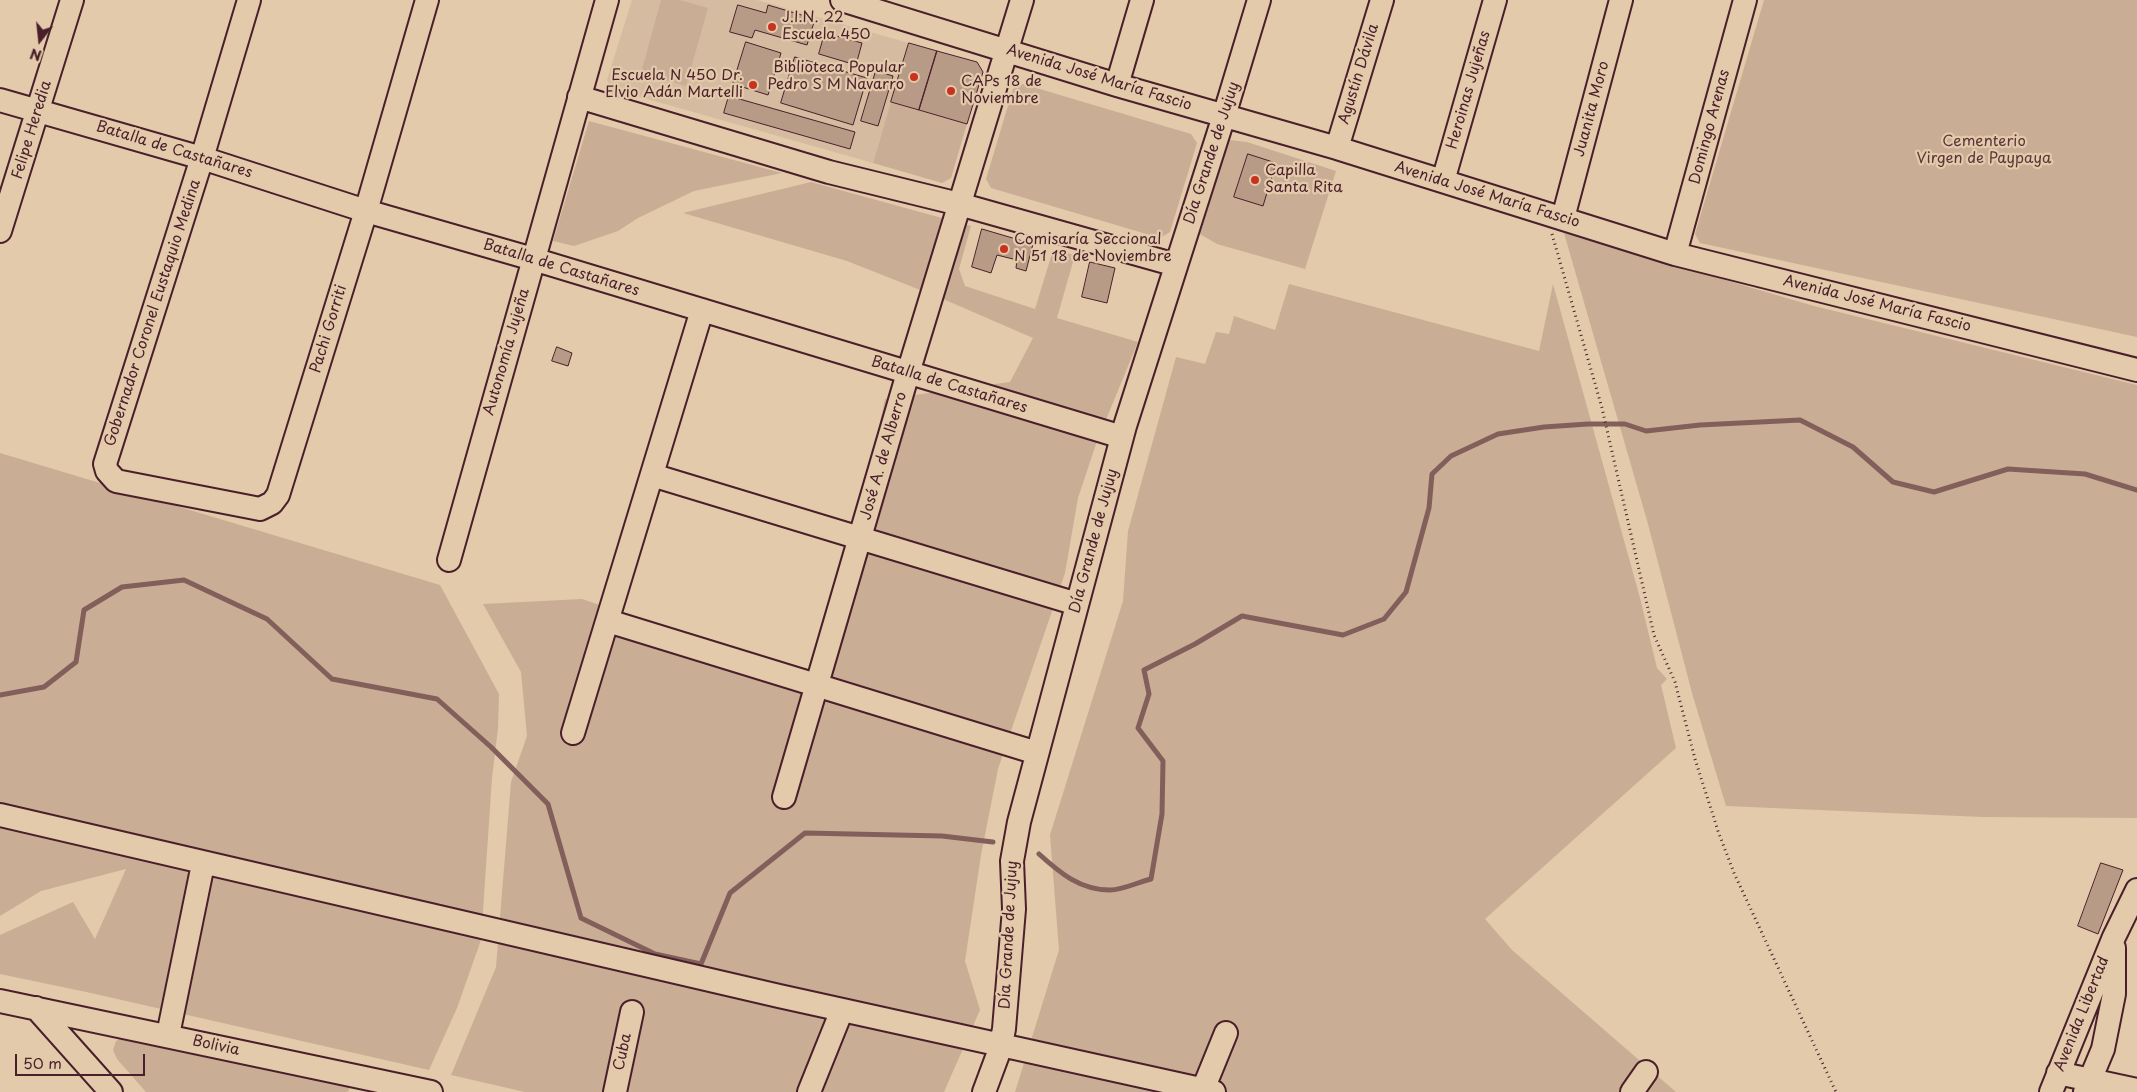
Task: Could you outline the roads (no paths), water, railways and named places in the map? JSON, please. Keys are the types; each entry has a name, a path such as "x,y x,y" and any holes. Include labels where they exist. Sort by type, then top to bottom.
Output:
{"street":[{"name":"Felipe Heredia","path":"0,231 39,111 72,0"},
{"name":"Gobernador Coronel Eustaquio Medina","path":"116,480 107,471 105,464 202,158 249,0"},
{"name":"Pachi Gorriti","path":"116,480 260,509 272,503 278,495 366,210 427,0"},
{"name":"Autonomía Jujeña","path":"448,560 607,0"},
{"name":"Avenida José María Fascio","path":"842,0 908,9 1008,50 1117,85 1337,148 1675,254 2137,370"},
{"name":"José A. de Alberro","path":"784,797 908,373 1022,0"},
{"path":"1117,85 1142,0"},
{"name":"Día Grande de Jujuy","path":"984,1092 1001,1045 1014,910 1012,861 1019,822 1122,437 1259,0"},
{"name":"Agustín Dávila","path":"1337,148 1382,0"},
{"name":"Heroinas Jujeñas","path":"1443,181 1495,0"},
{"name":"Juanita Moro","path":"1563,218 1621,0"},
{"name":"Domingo Arenas","path":"1675,254 1745,0"},
{"path":"579,97 829,172 960,204 1176,265"},
{"name":"Batalla de Castañares","path":"0,100 202,158 366,210 1122,437"},
{"path":"573,734 702,310"},
{"path":"652,476 1077,604"},
{"path":"608,621 1037,753"},
{"path":"0,815 842,1010 1207,1091 1226,1033"},
{"path":"168,1036 202,869"},
{"name":"Avenida Libertad","path":"2054,1082 2114,937 2137,890"},
{"name":"Avenida Libertad","path":"2087,1086 2102,1049 2114,994 2114,937"},
{"name":"Bolivia","path":"0,1001 431,1092"},
{"path":"36,1008 111,1092"},
{"path":"809,1092 842,1010"},
{"name":"Cuba","path":"615,1092 632,1012"},
{"path":"1632,1092 1646,1072"},
{"path":"2054,1082 2137,1090"}],"waterway":[{"path":"1039,854 1063,874 1089,887 1115,890 1151,879 1162,814 1163,761 1138,728 1149,694 1144,670 1195,644 1242,616 1343,635 1384,619 1406,592 1429,508 1432,474 1451,456 1498,434 1544,427 1588,424 1625,424 1646,431 1700,425 1800,420 1853,447 1893,482 1934,492 2008,469 2085,474 2137,490"},
{"path":"0,695 44,687 76,662 84,610 122,587 184,580 267,619 332,679 437,699 491,747 548,804 581,918 655,954 701,964 730,893 805,833 942,836 993,842"}],"place":[{"name":"J.I.N. 22 Escuela 450","path":"772,27"},
{"name":"Biblioteca Popular Pedro S M Navarro","path":"914,77"},
{"name":"Escuela N 450 Dr. Elvio Adán Martelli","path":"753,85"},
{"name":"CAPs 18 de Noviembre","path":"951,91"},
{"name":"Capilla Santa Rita","path":"1255,180"},
{"name":"Comisaría Seccional N 51 18 de Noviembre","path":"1004,249"}],"park label":[{"name":"Cementerio Virgen de Paypaya","path":"1984,150"}]}
